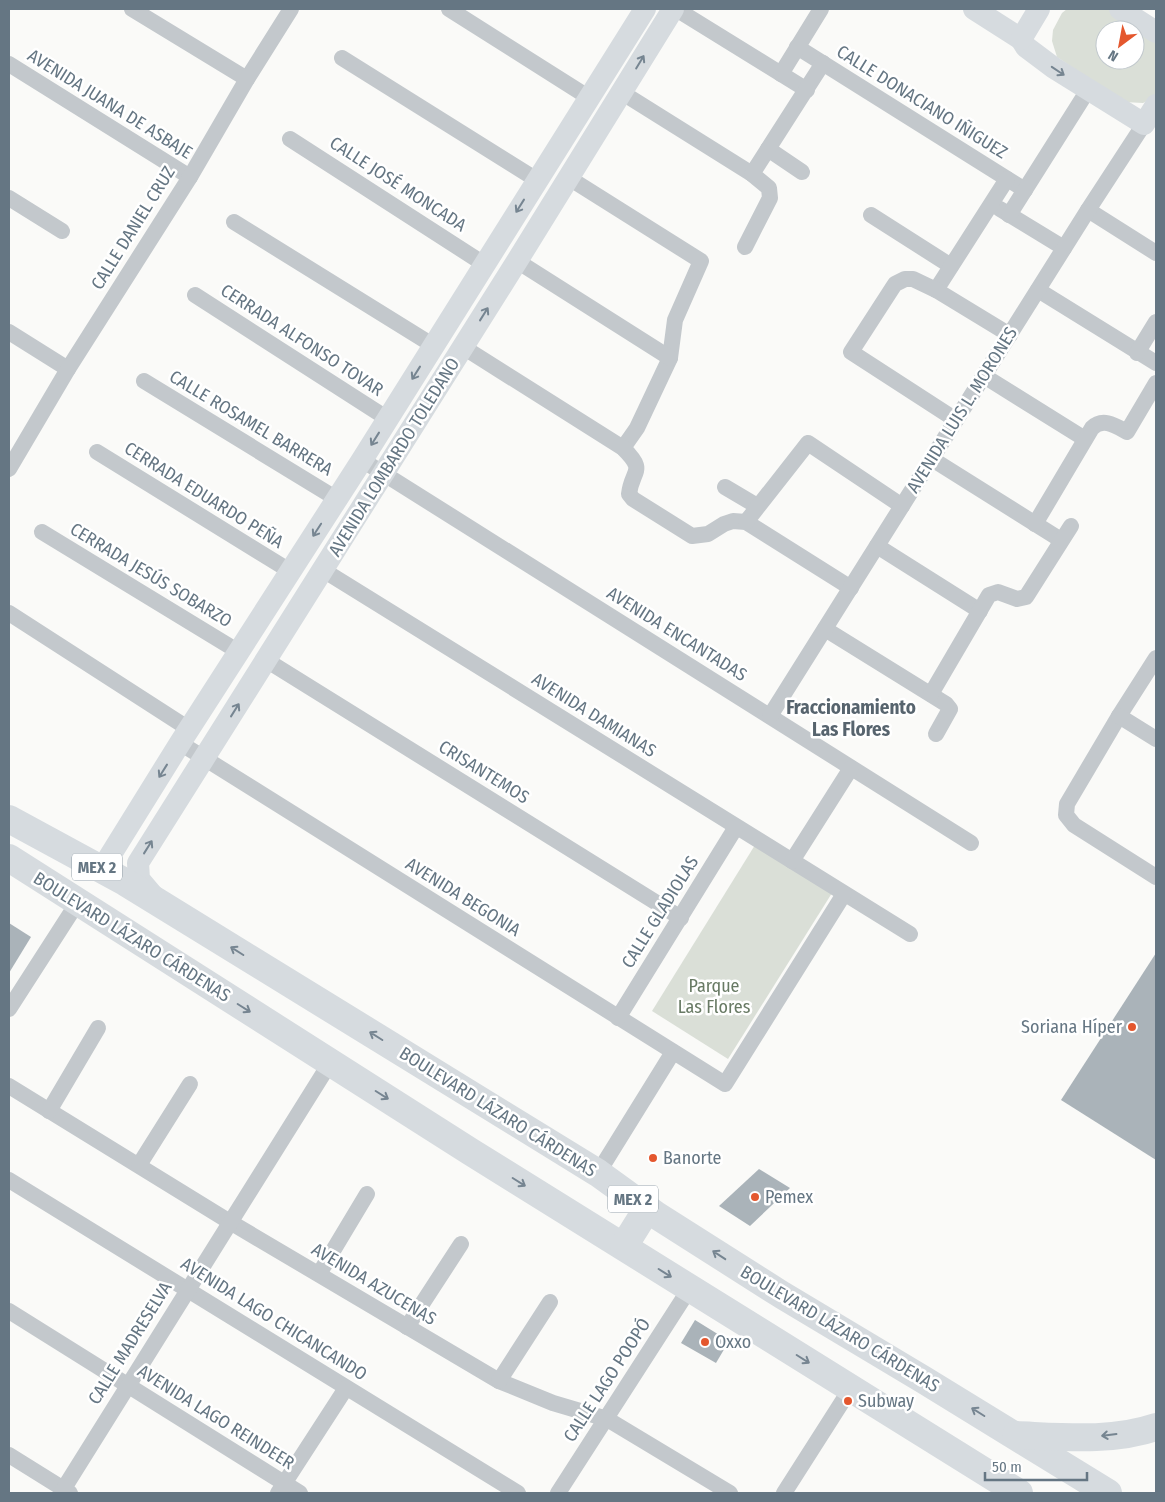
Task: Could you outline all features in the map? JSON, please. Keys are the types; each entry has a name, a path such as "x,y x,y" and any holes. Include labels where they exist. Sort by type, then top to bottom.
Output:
{"highway":[{"path":"9,798 108,859 125,882"},
{"name":"BOULEVARD LÁZARO CÁRDENAS","path":"9,819 125,882 598,1173 647,1209 782,1295 1108,1493"},
{"name":"BOULEVARD LÁZARO CÁRDENAS","path":"9,858 330,1063 851,1388 1008,1489"},
{"path":"9,870 74,908 115,926"},
{"path":"624,1246 647,1209"},
{"path":"1015,1435 1088,1438 1143,1431 1156,1426"}],"main road":[{"name":"AVENIDA LOMBARDO TOLEDANO","path":"159,903 138,879 138,862 384,474 674,9"},
{"path":"974,9 1035,19 1026,47 1054,68 1144,124"},
{"path":"1120,9 1156,32"},
{"name":"AVENIDA LOMBARDO TOLEDANO","path":"108,859 434,346 640,10"},
{"name":"AVENIDA LUIS L. MORONES","path":"1144,124 1156,105"},
{"path":"565,135 587,148"}],"street":[{"path":"132,9 247,79"},
{"name":"CALLE DANIEL CRUZ","path":"9,469 68,369 190,177 247,79 292,9"},
{"path":"449,9 588,97"},
{"path":"674,9 807,90"},
{"path":"781,74 821,9"},
{"name":"CALLE DONACIANO IÑIGUEZ","path":"798,47 1025,190"},
{"path":"342,58 537,180"},
{"path":"752,174 823,63"},
{"name":"AVENIDA JUANA DE ASBAJE","path":"9,64 190,177"},
{"path":"1009,215 1088,90"},
{"path":"621,92 752,174 770,188 770,198 745,246"},
{"name":"AVENIDA LUIS L. MORONES","path":"770,716 1144,124"},
{"name":"CALLE JOSÉ MONCADA","path":"290,139 484,264"},
{"path":"768,149 802,172"},
{"path":"569,178 701,261 675,320 670,358 637,428 623,448"},
{"path":"936,290 1007,179"},
{"path":"9,198 62,231"},
{"path":"992,204 1064,248"},
{"path":"1088,210 1156,253"},
{"path":"871,215 952,266"},
{"path":"234,222 434,346"},
{"path":"517,261 670,358"},
{"path":"956,420 851,352 895,284 905,279 913,279 936,290 1010,335"},
{"path":"1038,290 1156,364"},
{"name":"CERRADA ALFONSO TOVAR","path":"195,295 388,419"},
{"path":"1138,353 1155,329"},
{"path":"9,332 68,369"},
{"path":"463,348 623,448 634,459 637,466 628,494 692,536 708,534 733,521 746,522 851,588"},
{"path":"984,376 1084,439"},
{"name":"CALLE ROSAMEL BARRERA","path":"144,381 337,499"},
{"path":"1035,524 1092,428 1099,423 1106,422 1127,432 1156,383"},
{"path":"746,522 808,443 902,506"},
{"name":"CERRADA EDUARDO PEÑA","path":"97,452 290,572"},
{"path":"932,459 1061,540"},
{"name":"AVENIDA ENCANTADAS","path":"362,460 971,843"},
{"path":"725,487 757,506"},
{"path":"931,694 989,595 998,592 1017,599 1026,597 1071,526"},
{"name":"CERRADA JESÚS SOBARZO","path":"42,532 239,652"},
{"path":"877,546 980,611"},
{"name":"AVENIDA DAMIANAS","path":"323,570 910,934"},
{"name":"AVENIDA BEGONIA","path":"9,613 185,736 204,757 724,1084 844,894"},
{"path":"825,629 931,694 950,709 936,734"},
{"path":"1156,658 1067,804 1066,815 1074,824 1156,877"},
{"name":"CRISANTEMOS","path":"266,660 681,918"},
{"path":"1119,716 1156,739"},
{"path":"792,861 851,768"},
{"name":"CALLE GLADIOLAS","path":"618,1018 736,827"},
{"path":"9,1009 74,908"},
{"path":"49,1111 98,1028"},
{"path":"598,1173 673,1052"},
{"name":"CALLE MADRESELVA","path":"65,1492 128,1384 330,1063"},
{"path":"140,1166 190,1084"},
{"name":"AVENIDA AZUCENAS","path":"9,1086 230,1222 499,1381 553,1403 606,1419 730,1493"},
{"name":"AVENIDA LAGO CHICANCANDO","path":"9,1180 518,1493"},
{"path":"319,1274 367,1194"},
{"path":"408,1327 461,1244"},
{"name":"CALLE LAGO POOPÓ","path":"558,1493 690,1288"},
{"path":"499,1381 550,1302"},
{"name":"AVENIDA LAGO REINDEER","path":"9,1311 128,1384 281,1488 300,1493"},
{"path":"281,1488 346,1388"},
{"path":"784,1493 851,1388"},
{"path":"9,1455 65,1492"}],"green space":[{"path":"1067,9 1113,9 1131,20 1095,20 1095,70 1145,70 1145,29 1156,36 1156,97 1143,103 1124,102 1057,57 1052,41 1053,30 1062,13"},
{"name":"Parque Las Flores","path":"755,845 832,893 728,1059 652,1011"}],"building":[{"path":"9,923 31,937 9,973"},
{"name":"Soriana Híper","path":"1156,953 1156,1160 1061,1100"},
{"name":"Pemex","path":"759,1169 790,1188 750,1226 719,1206"},
{"name":"Oxxo","path":"695,1320 729,1341 716,1363 681,1343"}],"place":[{"name":"Soriana Híper","path":"1132,1027"},
{"name":"Banorte","path":"653,1158"},
{"name":"Pemex","path":"755,1197"},
{"name":"Oxxo","path":"705,1342"},
{"name":"Subway","path":"848,1401"}],"district":[{"name":"Fraccionamiento Las Flores","path":"851,718"}]}
